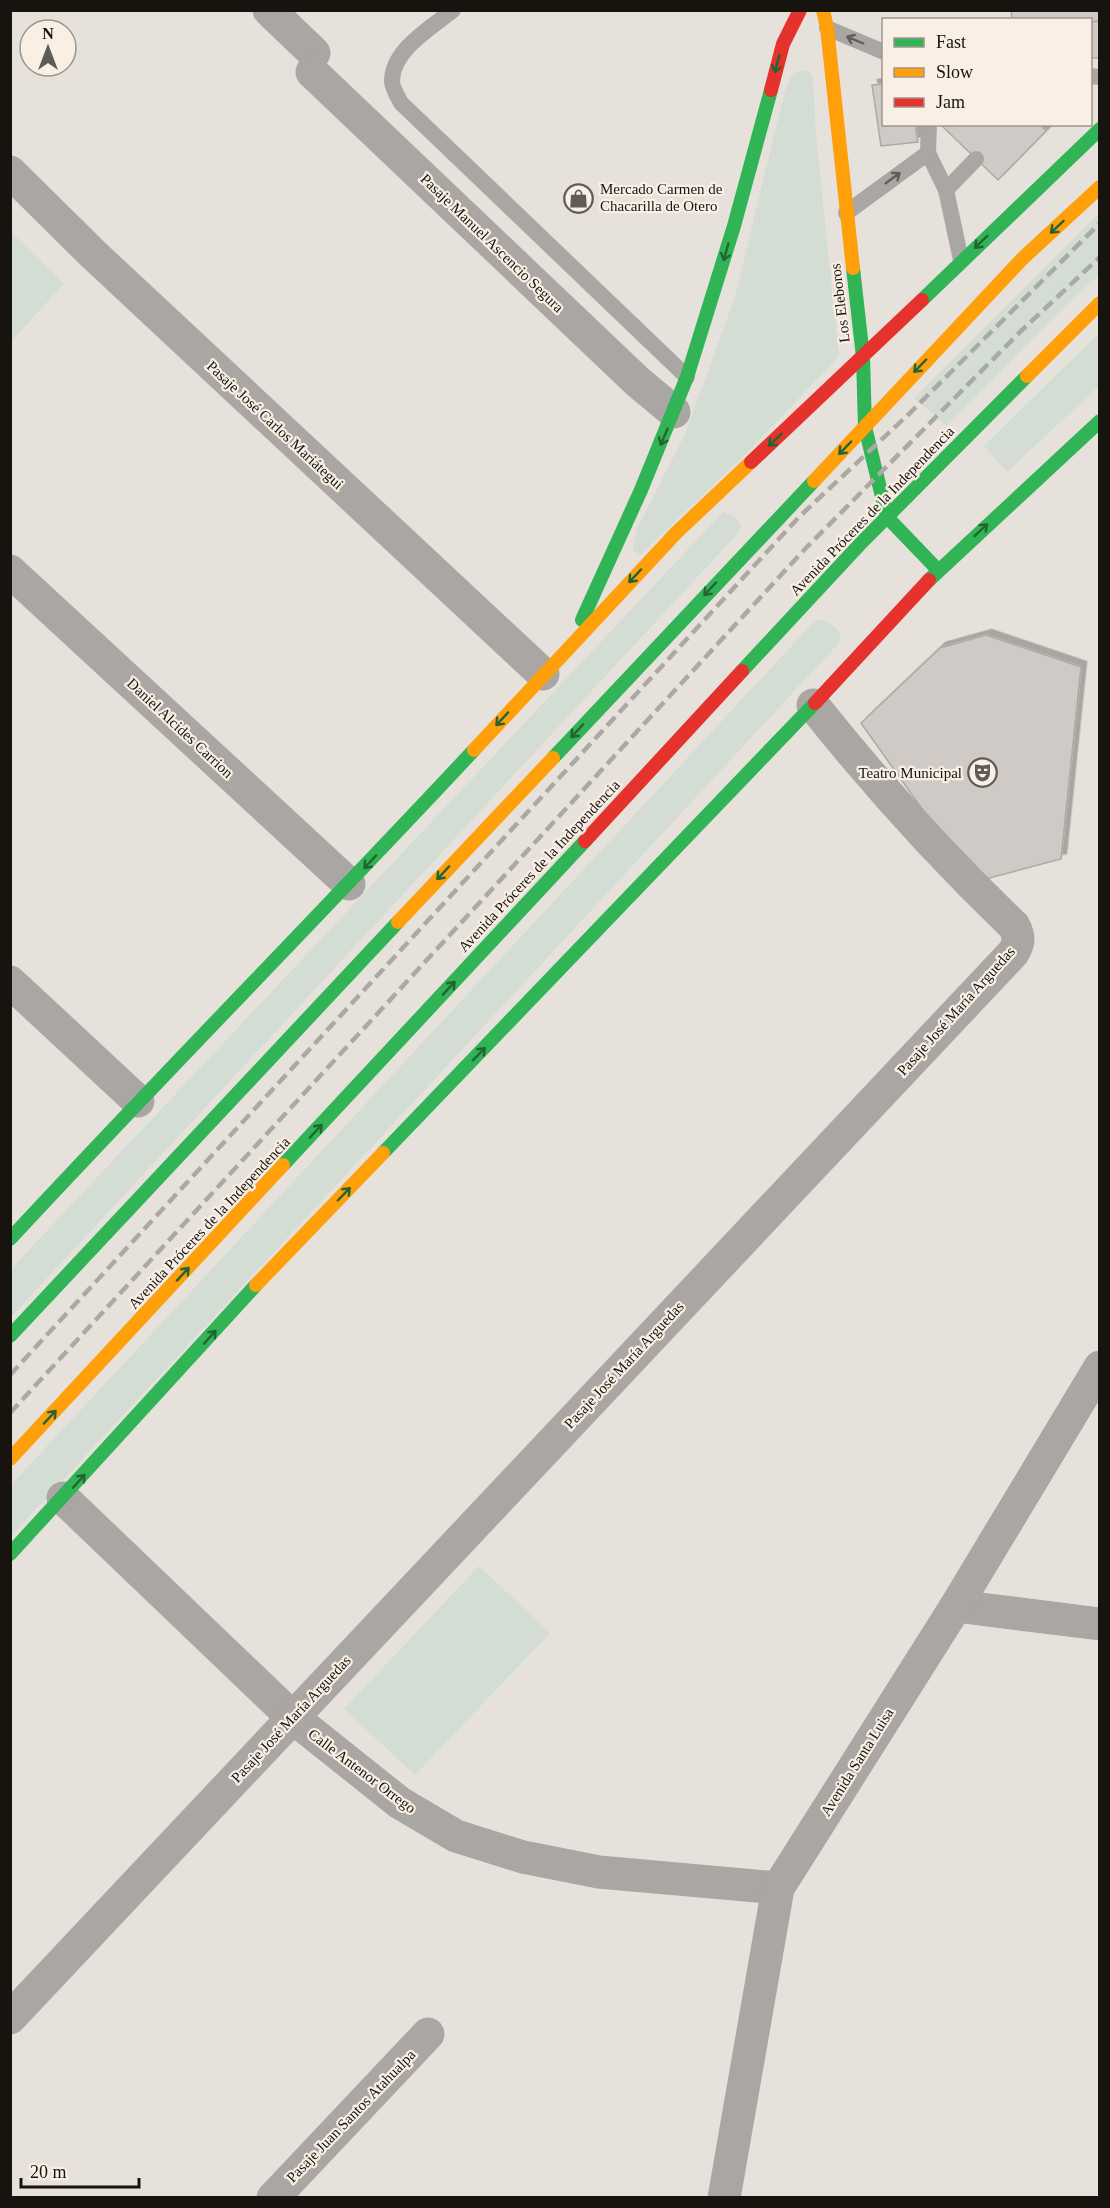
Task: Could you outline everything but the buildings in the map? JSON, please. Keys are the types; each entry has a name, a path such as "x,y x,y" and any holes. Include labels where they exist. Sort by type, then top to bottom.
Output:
{"main road":[{"path":"570,646 641,490 687,377 734,226 783,44 800,10"},
{"name":"Los Eleboros","path":"823,10 827,28 863,357 865,427 887,518"},
{"path":"10,1239 138,1101 349,884 676,533 1100,129"},
{"path":"10,1336 1022,258 1100,187"},
{"name":"Avenida Próceres de la Independencia","path":"10,1460 887,518 1100,303"},
{"path":"10,1554 278,1263 813,705 938,570 1100,421"},
{"path":"887,518 938,570"}],"street":[{"name":"Pasaje Manuel Ascencio Segura","path":"269,10 313,62 638,382 674,412"},
{"name":"Pasaje José Carlos Mariátegui","path":"10,172 93,254 543,674"},
{"name":"Daniel Alcides Carrion","path":"10,572 349,884"},
{"name":"Pasaje José María Arguedas","path":"10,2018 1013,953 1018,945 1019,936 1014,926 955,870 853,755 813,705"},
{"path":"10,982 138,1101"},
{"name":"Avenida Santa Luisa","path":"724,2198 778,1888 956,1606 1100,1368"},
{"name":"Calle Antenor Orrego","path":"63,1498 292,1717 400,1803 456,1836 523,1857 599,1872 778,1888"},
{"path":"956,1606 1100,1624"},
{"name":"Pasaje Juan Santos Atahualpa","path":"273,2198 428,2034"}],"lane":[{"path":"453,10 408,48 396,63 392,83 401,103 687,377"},
{"path":"827,28 882,51"},
{"path":"929,126 928,153 946,190 962,260"},
{"path":"846,213 928,153"},
{"path":"946,190 976,159"}],"shaded area":[{"path":"803,70 809,72 813,78 816,136 839,356 747,453 640,555 634,551 633,546 637,529 685,434 734,300 785,91 793,75"},
{"path":"1099,213 1099,275 1067,304 947,426 914,398"},
{"path":"10,231 64,284 11,341 10,341"},
{"path":"1099,333 1099,386 1007,472 984,446"},
{"path":"723,512 731,515 741,525 739,532 11,1317 10,1270"},
{"path":"818,620 829,623 839,632 841,635 838,644 11,1536 10,1486"},
{"path":"479,1566 550,1633 415,1775 344,1709"}],"railway":[{"path":"10,1375 799,517 910,413 1100,223"},
{"path":"10,1413 804,550 1020,332 1100,257"}],"traffic: fast":[{"path":"582,620 641,490 687,377 734,226 771,90"},
{"path":"922,300 1100,129"},
{"path":"853,268 863,357 865,427 887,517 938,570"},
{"path":"742,671 861,543 1027,376"},
{"path":"929,580 1100,421"},
{"path":"553,758 814,481"},
{"path":"383,1153 815,703"},
{"path":"10,1239 474,750"},
{"path":"283,1165 585,841"},
{"path":"10,1336 398,922"},
{"path":"10,1554 256,1285"}],"traffic: slow":[{"path":"823,10 827,28 853,268"},
{"path":"814,481 1022,259 1100,187"},
{"path":"1027,376 1100,303"},
{"path":"474,750 676,533 751,462"},
{"path":"398,922 553,758"},
{"path":"256,1285 383,1153"},
{"path":"10,1459 283,1165"}],"traffic: jam":[{"path":"771,90 783,44 800,10"},
{"path":"751,462 922,300"},
{"path":"815,703 929,580"},
{"path":"585,841 742,671"}],"place":[{"name":"Mercado Carmen de Chacarilla de Otero","path":"579,198"},
{"name":"Teatro Municipal","path":"983,773"}]}
